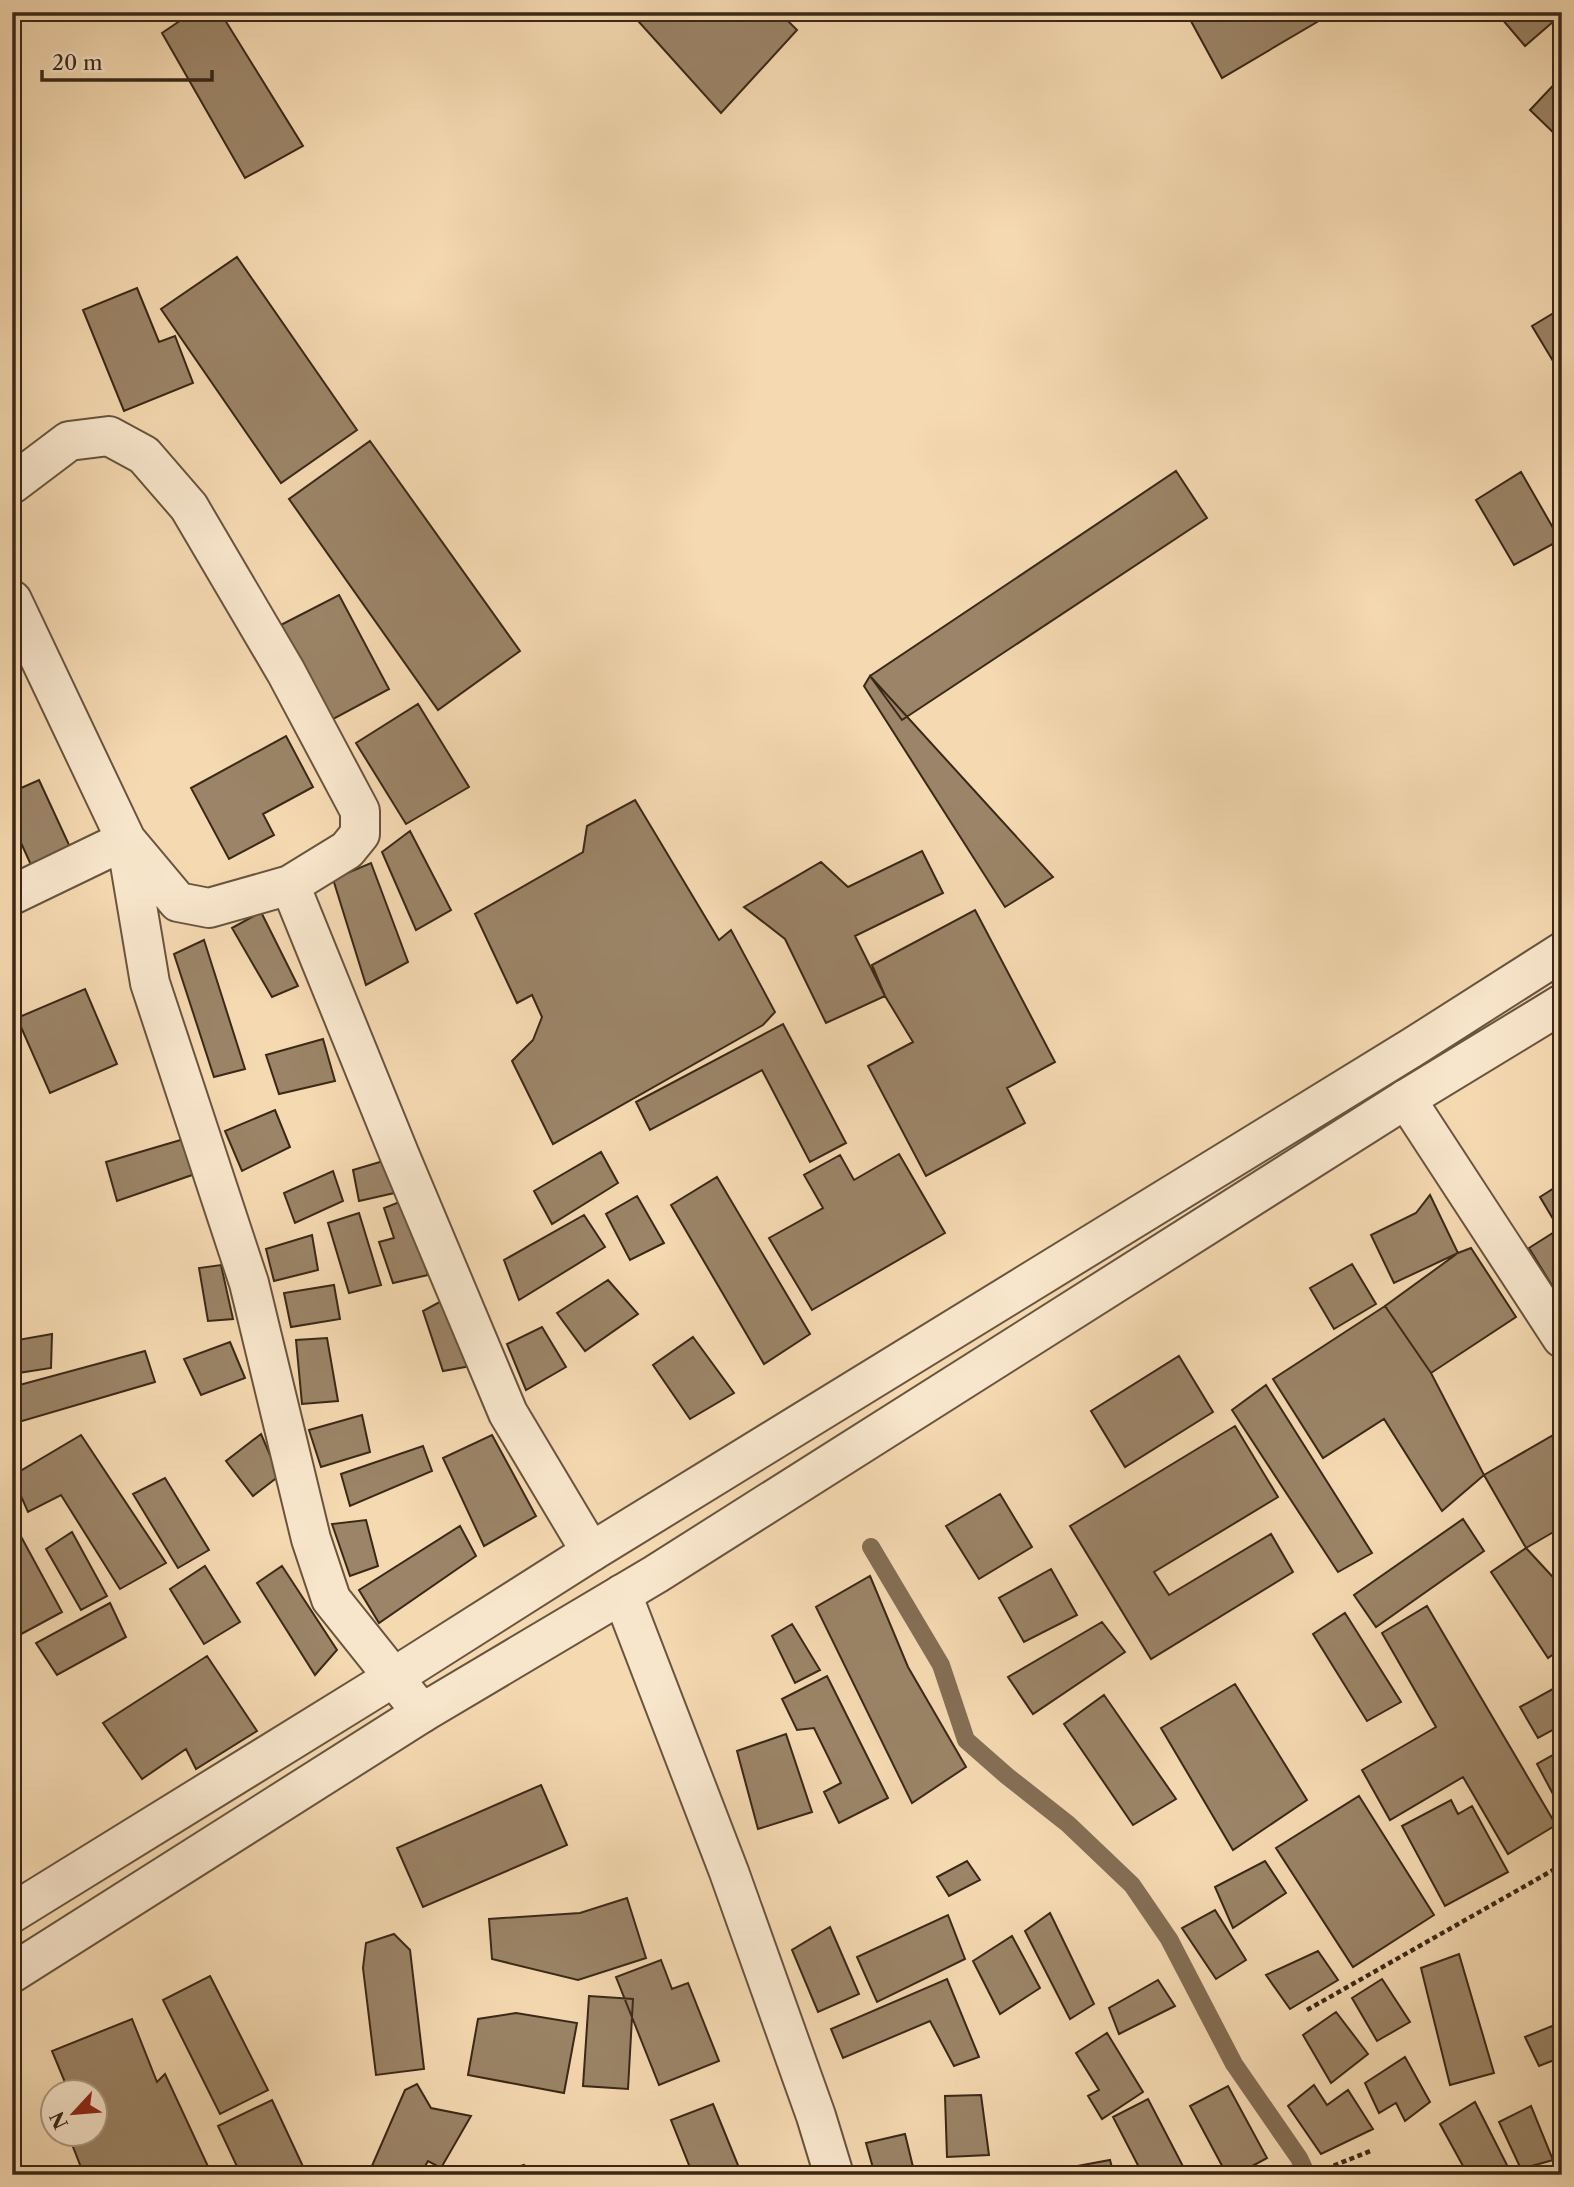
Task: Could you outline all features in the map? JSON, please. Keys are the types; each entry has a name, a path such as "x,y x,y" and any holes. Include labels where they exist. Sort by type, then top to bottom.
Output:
{"street":[{"path":"12,484 69,440 109,436 144,455 189,507 286,672 360,811 360,834 347,850 290,885 209,908 178,902 126,840 12,600"},
{"path":"12,895 126,840"},
{"path":"126,840 150,983 249,1283 311,1539 331,1598 422,1713"},
{"path":"290,885 508,1413 590,1552"},
{"path":"12,1913 394,1677 590,1552 1401,1054 1562,952"},
{"path":"16,1966 422,1713 622,1594 1406,1099 1562,1004"},
{"path":"1406,1099 1562,1338"},
{"path":"622,1594 729,1872 816,2116 834,2175"}],"path":[{"path":"1307,2010 1562,1866"},
{"path":"1310,2175 1373,2150"}],"building":[{"path":"193,12 220,12 303,146 245,178 162,33"},
{"path":"630,12 779,12 797,30 721,113"},
{"path":"1186,12 1334,12 1222,78"},
{"path":"1496,12 1562,12 1562,14 1525,46"},
{"path":"1562,76 1562,141 1530,110"},
{"path":"237,257 357,430 281,483 161,309"},
{"path":"137,288 159,342 175,336 193,383 124,411 83,310"},
{"path":"1562,308 1562,376 1532,326"},
{"path":"370,441 520,651 438,710 289,499"},
{"path":"1176,471 1207,518 902,720 870,676"},
{"path":"1521,472 1560,540 1514,565 1476,500"},
{"path":"339,595 389,689 324,724 273,629"},
{"path":"870,676 1053,877 1005,907 864,686"},
{"path":"418,704 469,787 406,824 356,743"},
{"path":"286,736 313,787 263,814 274,835 229,859 191,788"},
{"path":"39,780 70,847 31,865 12,823 12,792"},
{"path":"635,800 719,940 731,930 775,1012 763,1025 553,1144 512,1061 533,1040 542,1017 532,995 517,1003 475,914 583,852 587,826"},
{"path":"410,831 451,910 416,930 382,852"},
{"path":"922,851 943,893 855,936 885,996 826,1023 785,939 744,907 821,862 848,887"},
{"path":"371,863 408,962 366,985 333,879"},
{"path":"975,910 1055,1062 1007,1088 1025,1123 926,1176 868,1066 913,1042 885,996 872,965"},
{"path":"261,912 298,986 272,997 232,928"},
{"path":"204,940 245,1069 214,1077 174,954"},
{"path":"85,989 117,1064 50,1093 17,1018"},
{"path":"783,1024 846,1143 810,1162 762,1070 650,1130 636,1102"},
{"path":"323,1039 335,1081 279,1094 266,1055"},
{"path":"275,1110 290,1147 242,1171 225,1131"},
{"path":"184,1139 195,1174 117,1201 106,1162"},
{"path":"601,1152 618,1183 552,1224 534,1191"},
{"path":"899,1154 945,1233 812,1310 769,1238 823,1208 804,1175 840,1155 854,1180"},
{"path":"390,1159 399,1192 359,1201 353,1170"},
{"path":"12,1163 20,1185 12,1188"},
{"path":"333,1171 343,1201 295,1223 284,1193"},
{"path":"717,1177 810,1334 764,1364 671,1205"},
{"path":"1562,1183 1562,1302 1529,1248 1559,1229 1540,1197"},
{"path":"1430,1195 1458,1253 1394,1283 1371,1235 1416,1213"},
{"path":"637,1196 664,1243 630,1260 606,1214"},
{"path":"402,1201 428,1275 393,1283 379,1242 394,1238 384,1208"},
{"path":"359,1213 381,1285 349,1293 328,1223"},
{"path":"584,1215 605,1247 519,1300 504,1260"},
{"path":"312,1235 318,1270 274,1281 266,1249"},
{"path":"1471,1248 1516,1317 1431,1373 1385,1306 1458,1253"},
{"path":"1352,1264 1376,1304 1334,1329 1310,1288"},
{"path":"221,1265 233,1319 208,1321 199,1268"},
{"path":"608,1280 638,1314 585,1351 557,1313"},
{"path":"334,1285 340,1319 291,1327 284,1293"},
{"path":"447,1298 471,1366 443,1371 423,1311"},
{"path":"1385,1306 1431,1373 1484,1475 1442,1511 1384,1419 1323,1458 1273,1379"},
{"path":"542,1327 566,1367 526,1390 507,1344"},
{"path":"52,1334 51,1368 12,1374 12,1341"},
{"path":"693,1337 734,1393 690,1419 653,1365"},
{"path":"327,1338 338,1401 302,1404 296,1340"},
{"path":"230,1342 245,1378 201,1395 184,1359"},
{"path":"145,1351 155,1382 12,1424 12,1387"},
{"path":"1179,1356 1213,1412 1125,1467 1091,1411"},
{"path":"1266,1385 1372,1553 1338,1572 1232,1410"},
{"path":"362,1415 370,1452 321,1467 309,1430"},
{"path":"1235,1426 1278,1497 1154,1572 1169,1595 1271,1534 1293,1572 1151,1659 1070,1526"},
{"path":"1562,1430 1562,1527 1526,1548 1484,1475"},
{"path":"261,1434 279,1476 253,1496 226,1461"},
{"path":"81,1435 166,1563 120,1589 61,1495 28,1512 12,1476"},
{"path":"492,1435 536,1516 484,1546 443,1458"},
{"path":"423,1446 432,1471 350,1506 341,1474"},
{"path":"165,1478 209,1550 178,1568 133,1494"},
{"path":"1000,1494 1032,1547 979,1579 946,1526"},
{"path":"1463,1519 1484,1551 1376,1627 1354,1595"},
{"path":"366,1520 378,1566 350,1576 332,1524"},
{"path":"460,1526 476,1556 379,1623 359,1590"},
{"path":"18,1531 62,1612 12,1639 12,1534"},
{"path":"72,1532 107,1596 81,1610 46,1549"},
{"path":"1526,1548 1562,1587 1562,1648 1548,1658 1491,1572"},
{"path":"205,1566 240,1622 204,1644 170,1589"},
{"path":"282,1566 337,1650 315,1675 257,1583"},
{"path":"1051,1569 1077,1615 1024,1642 999,1598"},
{"path":"870,1576 908,1667 966,1767 912,1803 816,1607"},
{"path":"110,1603 126,1637 57,1675 36,1643"},
{"path":"1427,1606 1556,1825 1508,1854 1463,1777 1390,1820 1362,1770 1436,1727 1382,1633"},
{"path":"1345,1613 1401,1702 1367,1721 1313,1634"},
{"path":"1102,1622 1125,1652 1033,1714 1008,1677"},
{"path":"792,1624 820,1670 795,1683 772,1636"},
{"path":"207,1656 257,1731 196,1769 186,1749 142,1779 103,1723"},
{"path":"827,1676 888,1798 839,1823 824,1792 841,1783 814,1728 797,1730 782,1699"},
{"path":"1235,1684 1307,1800 1233,1850 1161,1728"},
{"path":"1562,1684 1562,1725 1538,1738 1520,1707"},
{"path":"1104,1695 1176,1799 1133,1825 1064,1724"},
{"path":"786,1734 812,1812 758,1829 737,1751"},
{"path":"1562,1750 1562,1811 1537,1764"},
{"path":"541,1785 567,1845 423,1907 397,1848"},
{"path":"1359,1796 1434,1915 1353,1967 1276,1848"},
{"path":"1451,1800 1458,1814 1472,1806 1508,1872 1445,1906 1402,1826"},
{"path":"967,1861 980,1880 949,1896 937,1877"},
{"path":"1265,1861 1286,1893 1233,1928 1215,1887"},
{"path":"627,1898 646,1958 578,1980 492,1959 489,1919 580,1913"},
{"path":"1215,1910 1246,1960 1216,1979 1182,1928"},
{"path":"1050,1913 1094,2004 1070,2019 1025,1931"},
{"path":"948,1915 965,1959 877,2002 857,1957"},
{"path":"830,1927 859,1994 818,2012 792,1950"},
{"path":"394,1934 410,1950 424,2069 376,2075 363,1968 366,1943"},
{"path":"1012,1936 1040,1988 1000,2014 973,1961"},
{"path":"1318,1951 1338,1980 1290,2009 1266,1975"},
{"path":"1459,1954 1494,2073 1450,2085 1421,1968"},
{"path":"661,1960 672,1989 688,1983 719,2061 659,2085 616,1977"},
{"path":"210,1976 268,2090 220,2114 163,2000"},
{"path":"947,1979 979,2057 954,2066 930,2021 843,2058 831,2029"},
{"path":"1382,1979 1410,2022 1377,2041 1352,1998"},
{"path":"1158,1980 1175,2006 1119,2034 1109,2008"},
{"path":"589,1996 633,1999 628,2089 583,2086"},
{"path":"1336,2012 1368,2054 1331,2083 1303,2035"},
{"path":"516,2013 577,2023 564,2093 468,2075 478,2019"},
{"path":"132,2019 157,2082 165,2074 212,2175 84,2175 73,2148 108,2148 108,2078 63,2078 52,2051"},
{"path":"1562,2022 1562,2057 1539,2066 1525,2037"},
{"path":"1107,2033 1143,2092 1102,2119 1088,2096 1099,2090 1076,2053"},
{"path":"1405,2057 1430,2102 1405,2121 1396,2103 1379,2113 1365,2083"},
{"path":"417,2084 431,2108 471,2116 441,2168 428,2161 420,2175 368,2175 405,2090"},
{"path":"1314,2085 1327,2105 1348,2090 1373,2129 1321,2154 1288,2106"},
{"path":"1228,2086 1267,2158 1236,2175 1227,2175 1190,2106"},
{"path":"981,2095 989,2155 947,2157 945,2096"},
{"path":"1148,2099 1186,2175 1143,2175 1113,2117"},
{"path":"272,2100 307,2175 241,2175 218,2126"},
{"path":"1475,2102 1512,2175 1468,2175 1440,2124"},
{"path":"713,2104 742,2175 693,2175 671,2120"},
{"path":"1531,2106 1553,2160 1521,2169 1499,2122"},
{"path":"905,2134 915,2175 875,2175 866,2143"},
{"path":"1110,2160 1114,2175 1029,2175"},
{"path":"524,2165 533,2175 492,2175"},
{"path":"1561,2167 1562,2175 1546,2175"},
{"path":"988,2168 989,2175 958,2175 957,2171"}],"waterway":[{"path":"871,1547 941,1665 966,1740 1068,1824 1132,1885 1169,1939 1234,2064 1299,2158 1307,2175"}]}
